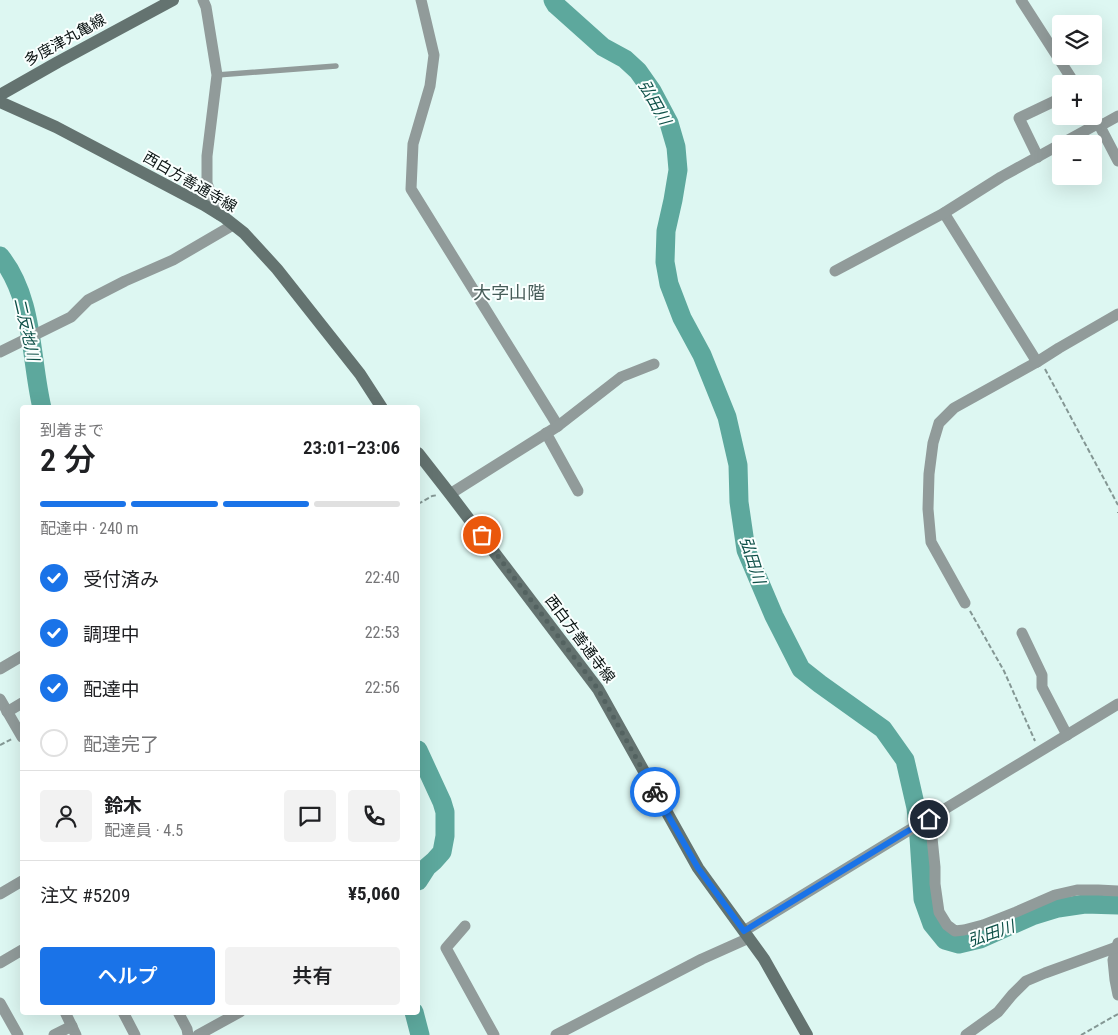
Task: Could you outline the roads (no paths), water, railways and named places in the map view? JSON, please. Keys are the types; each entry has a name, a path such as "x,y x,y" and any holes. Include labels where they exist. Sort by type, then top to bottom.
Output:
{"main road":[{"name":"多度津丸亀線","path":"0,95 173,0"},
{"name":"西白方善通寺線","path":"0,102 56,127 204,205 244,233 277,270 360,374 380,405"},
{"name":"西白方善通寺線","path":"420,456 598,689 698,868 764,959 807,1035"}],"street":[{"path":"202,0 206,7 216,74 207,156 207,183 218,214"},
{"path":"421,0 434,55 430,86 413,144 411,189 558,426"},
{"path":"1021,0 1069,75"},
{"path":"1038,157 1019,118 1052,102"},
{"path":"1102,120 1118,116"},
{"path":"835,270 944,213 1001,177 1091,125"},
{"path":"1100,125 1118,161"},
{"path":"944,213 1039,361"},
{"path":"0,352 71,317 88,300 125,280 173,260 233,225"},
{"path":"965,603 931,542 928,509 929,474 933,443 939,423 954,408 1118,314"},
{"path":"450,494 558,426 621,377 654,364"},
{"path":"546,433 578,492"},
{"path":"1022,633 1046,673 1042,687 1067,735"},
{"path":"0,669 20,657"},
{"path":"1036,702 1048,698"},
{"path":"0,699 20,734"},
{"path":"7,712 20,704"},
{"path":"556,1035 746,935 906,832 1118,704"},
{"path":"929,818 939,912 947,925 955,931 983,925 1055,895 1077,890 1118,891"},
{"path":"0,894 20,882"},
{"path":"465,926 446,948 494,1035"},
{"path":"1117,945 1113,960 1118,995"},
{"path":"973,1033 998,1012 1012,994 1026,982 1117,945"},
{"path":"0,963 20,951"},
{"path":"0,1003 18,1035"},
{"path":"54,1035 74,1031 66,1015"},
{"path":"125,1015 135,1035"},
{"path":"180,1015 188,1035"},
{"path":"198,1035 235,1015"}],"lane":[{"path":"216,74 336,66"}],"waterway":[{"name":"弘田川","path":"553,0 556,5 603,47 625,59 638,71 652,91 669,123 676,147 678,170 666,231 665,262 669,284 682,318 702,355 727,417 738,465 739,502 746,550 774,616 801,669 883,729 905,760 916,808 923,899 932,924 945,940 959,944 980,939 1032,916 1058,908 1085,904 1118,905"},
{"name":"二反地川","path":"0,256 11,272 25,309 41,405"},
{"name":"二反地川","path":"420,754 445,812 445,836 442,852 427,867 420,878"},
{"name":"二反地川","path":"415,1015 420,1035"}],"district":[{"name":"大字山階","path":"509,293"}]}
